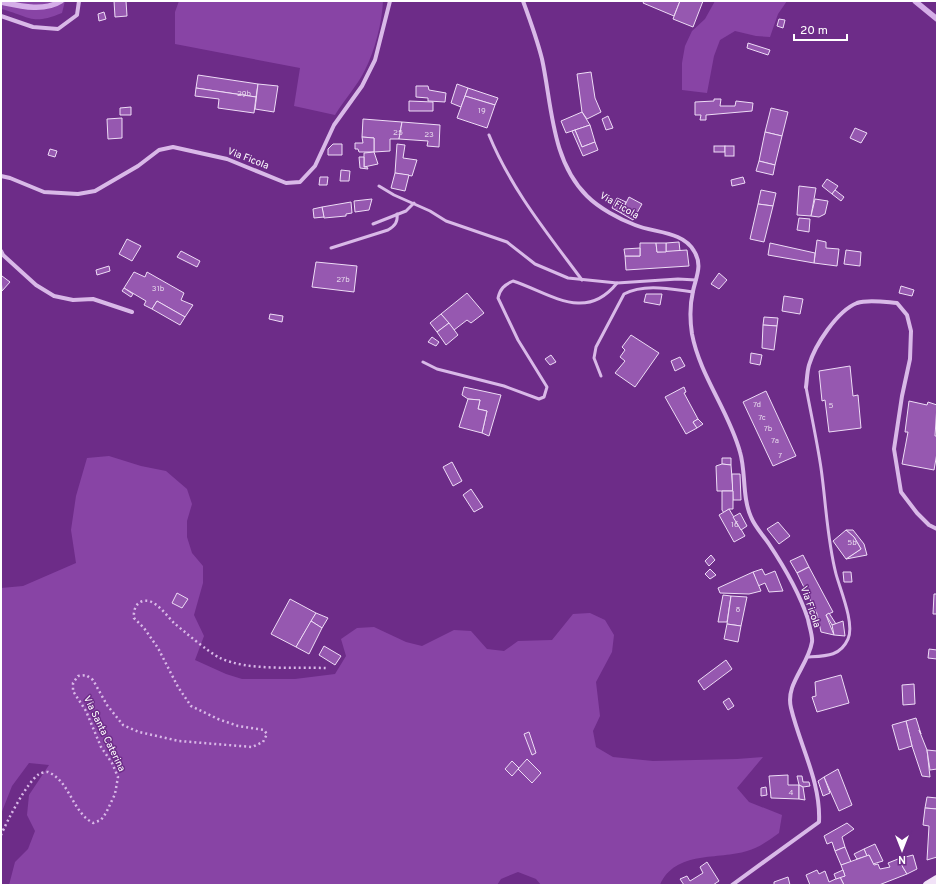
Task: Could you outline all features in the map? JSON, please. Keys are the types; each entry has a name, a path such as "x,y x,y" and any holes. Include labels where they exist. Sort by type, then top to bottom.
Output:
{"main road":[{"path":"927,885 937,879"}],"street":[{"path":"1,16 33,27 58,29 77,14 79,1"},
{"name":"Via Ficola","path":"1,176 10,178 44,192 78,194 95,191 138,166 159,150 173,147 227,159 286,183 300,182 315,166 334,125 362,86 375,60 390,1"},
{"name":"Via Ficola","path":"522,1 534,30 542,60 558,148 571,175 587,196 608,211 637,226 670,234 685,240 694,249 698,257 700,270 693,292 692,332 699,357 741,452 749,514 797,589 808,619 812,640 807,657 789,693 790,707 806,754 819,801 820,822 732,885"},
{"path":"1,251 3,255 36,285 54,296 73,300 93,299 132,312"},
{"path":"806,387 809,365 829,326 843,313 857,303 897,303 907,315 911,331 910,359 902,396 894,449 901,492 916,513 929,525 937,529"}],"lane":[{"path":"489,135 500,163 519,194 582,280"},
{"path":"379,186 446,221 507,242 535,264 568,278 617,283 678,279 696,280"},
{"path":"373,224 406,210 414,203"},
{"path":"331,248 388,230 395,225 398,220 396,214"},
{"path":"423,362 437,369 504,386 539,399 544,397 546,387 518,340 498,298 499,292 506,284 513,281 548,296 573,304 583,304 597,300 609,292 617,283"},
{"path":"601,376 594,358 596,348 624,294 632,290 653,288 693,292"},
{"path":"806,387 820,467 832,559 846,605 849,631 849,637 841,649 833,655 807,657"}],"path":[{"name":"Via Santa Caterina","path":"1,835 8,819 29,785 38,774 48,772 58,778 86,819 93,823 101,820 106,813 115,794 118,777 112,763 101,747 86,711 73,691 73,683 78,676 86,676 93,680 107,705 123,725 139,732 179,741 252,747 263,742 267,734 264,730 238,726 218,719 191,706 178,688 158,648 134,618 134,610 136,605 142,601 149,601 157,605 175,623 220,658 238,665 326,668"}],"shaded area":[{"path":"1,1 65,1 62,13 43,19 36,19 1,9"},
{"path":"179,1 383,1 380,27 369,62 358,82 335,115 294,106 300,68 175,44 175,12"},
{"path":"715,1 787,1 778,14 770,37 756,36 735,31 720,40 714,56 707,93 682,90 682,63 685,46 692,31 705,19"},
{"path":"109,456 141,466 166,471 187,489 192,504 187,521 187,537 192,553 203,566 203,583 194,615 204,636 195,660 226,674 242,679 295,679 335,674 346,656 341,639 357,628 374,627 406,642 422,646 454,630 471,631 487,649 504,651 518,641 552,640 573,614 590,613 605,620 614,635 612,652 596,682 600,716 593,731 596,747 613,757 653,761 763,757 737,788 749,802 782,815 779,833 764,844 751,850 736,854 699,858 687,861 676,866 667,874 660,885 541,885 536,879 518,872 501,879 497,885 9,885 15,862 28,849 35,831 27,815 29,795 49,765 29,763 12,786 1,814 1,588 23,586 76,563 71,530 76,496 87,458"}],"building":[{"path":"114,1 126,1 127,16 115,17"},
{"path":"644,1 680,1 674,16 643,3"},
{"path":"680,1 703,1 693,27 673,19"},
{"path":"104,12 106,19 99,21 98,14"},
{"path":"779,19 785,20 783,28 777,26"},
{"path":"748,43 770,50 768,55 747,48"},
{"path":"591,72 595,98 601,112 587,119 582,112 577,74"},
{"path":"198,75 258,84 256,97 196,88"},
{"path":"258,84 278,86 274,112 255,109"},
{"path":"457,84 468,88 461,107 451,103"},
{"path":"416,86 428,86 429,90 446,93 445,102 428,101 428,98 416,97"},
{"path":"196,88 256,97 254,113 218,108 219,99 195,96"},
{"path":"468,88 498,98 495,105 465,96"},
{"path":"465,96 495,105 487,128 457,118"},
{"path":"714,99 721,99 720,106 735,106 736,101 753,103 752,111 706,115 706,120 700,120 701,115 695,115 695,102 714,101"},
{"path":"409,101 433,102 433,111 409,111"},
{"path":"131,107 131,115 120,115 120,108"},
{"path":"771,108 788,112 782,136 765,132"},
{"path":"582,112 590,125 566,133 561,121"},
{"path":"608,116 613,128 606,130 602,119"},
{"path":"122,118 122,138 108,139 107,119"},
{"path":"363,119 402,122 399,139 390,139 390,151 374,152 374,138 362,137"},
{"path":"402,122 440,125 439,147 427,146 428,141 399,139"},
{"path":"590,125 595,142 582,147 575,130"},
{"path":"855,128 867,133 861,143 850,138"},
{"path":"575,130 582,147 595,142 598,150 583,156 572,131"},
{"path":"765,132 782,136 775,165 759,161"},
{"path":"362,137 374,138 374,152 359,152 358,149 355,149 355,143 363,143"},
{"path":"333,144 342,144 342,155 328,155 328,149"},
{"path":"397,144 405,145 403,158 417,160 412,176 395,173"},
{"path":"714,146 725,146 725,152 714,152"},
{"path":"725,146 734,146 734,156 725,156"},
{"path":"50,149 57,151 55,157 48,155"},
{"path":"374,152 378,164 364,167 364,153"},
{"path":"359,157 364,157 364,167 367,167 368,169 360,168"},
{"path":"759,161 775,165 773,175 756,171"},
{"path":"341,170 350,171 349,181 340,181"},
{"path":"395,173 409,175 405,191 391,188"},
{"path":"320,177 328,177 327,185 319,185"},
{"path":"743,177 745,183 732,186 731,180"},
{"path":"827,179 838,186 832,194 822,186"},
{"path":"799,186 816,188 811,216 797,215"},
{"path":"761,190 776,193 773,206 758,204"},
{"path":"835,190 844,197 841,201 832,194"},
{"path":"629,197 642,204 633,220 621,213"},
{"path":"617,198 626,202 621,213 612,208"},
{"path":"372,199 369,210 355,212 354,201"},
{"path":"815,199 828,201 825,214 819,217 811,216"},
{"path":"351,202 352,213 346,214 346,216 324,218 322,207"},
{"path":"758,204 773,206 764,242 750,239"},
{"path":"322,207 324,217 314,218 313,209"},
{"path":"799,218 810,219 809,232 797,230"},
{"path":"127,239 141,246 132,261 119,254"},
{"path":"817,240 826,242 826,248 839,249 837,266 814,263"},
{"path":"679,242 680,251 666,252 666,243"},
{"path":"640,243 656,243 657,252 687,250 689,266 626,270 625,256 640,256"},
{"path":"656,243 666,243 666,252 657,252"},
{"path":"770,243 815,253 814,263 768,255"},
{"path":"640,248 640,256 625,256 624,249"},
{"path":"846,250 861,252 860,266 844,264"},
{"path":"181,251 200,261 197,267 177,257"},
{"path":"316,262 357,266 354,292 312,287"},
{"path":"109,266 110,271 97,275 96,270"},
{"path":"134,272 145,277 147,272 184,293 181,300 193,305 185,317 157,301 152,309 144,305 146,301 124,288"},
{"path":"719,273 727,280 719,289 711,284"},
{"path":"2,276 10,282 2,291 1,278"},
{"path":"901,286 914,290 912,296 899,293"},
{"path":"124,288 133,294 131,297 122,291"},
{"path":"467,293 484,313 471,323 467,320 454,330 441,314"},
{"path":"646,294 662,294 660,305 644,302"},
{"path":"784,296 803,299 800,314 782,311"},
{"path":"157,301 185,317 180,325 152,309"},
{"path":"270,314 283,316 282,322 269,319"},
{"path":"441,314 449,323 437,332 430,323"},
{"path":"764,317 778,318 777,326 763,325"},
{"path":"449,323 458,335 446,345 437,332"},
{"path":"763,325 777,326 774,350 762,348"},
{"path":"631,335 659,353 635,387 615,373 625,361 620,357 625,350 622,347"},
{"path":"432,337 439,342 436,346 428,342"},
{"path":"751,353 762,355 760,365 750,363"},
{"path":"551,355 556,362 550,365 545,359"},
{"path":"680,357 685,366 675,371 671,361"},
{"path":"850,366 853,396 858,395 861,428 829,432 825,400 822,401 819,371"},
{"path":"464,387 501,395 489,436 482,433 487,411 478,409 480,400 468,399 462,395"},
{"path":"684,387 686,392 684,393 698,419 693,422 697,428 686,434 665,397"},
{"path":"766,391 796,456 773,466 743,402"},
{"path":"468,399 480,400 478,409 487,411 482,433 459,427"},
{"path":"909,401 927,405 928,402 937,405 935,436 937,436 937,453 934,470 902,464 908,432 905,432"},
{"path":"698,419 703,424 697,428 693,422"},
{"path":"722,458 731,458 731,465 722,464"},
{"path":"452,462 462,481 453,486 443,467"},
{"path":"722,464 731,465 733,491 717,491 716,466"},
{"path":"732,474 740,474 741,500 733,500"},
{"path":"471,489 483,507 474,512 463,495"},
{"path":"722,491 733,491 733,509 729,509 724,513 722,510"},
{"path":"729,509 745,536 734,542 719,515"},
{"path":"740,513 747,526 741,530 733,517"},
{"path":"778,522 790,536 779,544 767,529"},
{"path":"846,530 853,530 864,544 867,555 846,559 861,549 854,537"},
{"path":"846,530 854,537 861,549 846,559 833,541"},
{"path":"711,555 715,560 709,566 705,561"},
{"path":"803,555 809,567 797,573 790,561"},
{"path":"809,567 833,612 826,615 834,635 821,632 817,614 797,573"},
{"path":"710,569 716,575 710,579 705,574"},
{"path":"762,569 765,575 775,571 783,591 769,592 765,583 758,586 753,572"},
{"path":"753,572 761,591 749,594 720,593 718,588"},
{"path":"843,572 851,572 852,582 844,582"},
{"path":"177,593 188,599 182,608 172,603"},
{"path":"934,594 937,594 937,614 933,614"},
{"path":"723,595 731,596 727,622 718,622"},
{"path":"731,596 747,597 741,626 727,624"},
{"path":"290,599 316,613 296,647 271,634"},
{"path":"316,613 328,618 322,628 311,621"},
{"path":"829,613 836,624 832,625 826,615"},
{"path":"311,621 322,628 309,654 296,647"},
{"path":"843,621 845,636 834,635 832,625"},
{"path":"727,624 741,626 738,642 724,639"},
{"path":"324,646 341,656 335,665 319,655"},
{"path":"929,649 937,650 937,659 928,658"},
{"path":"726,660 732,669 704,690 698,681"},
{"path":"841,675 849,703 817,712 812,697 816,696 815,682"},
{"path":"914,684 915,704 903,705 902,685"},
{"path":"729,698 734,706 728,710 723,702"},
{"path":"916,718 927,750 930,777 922,776 912,746 906,721"},
{"path":"906,721 912,746 899,750 892,725"},
{"path":"529,732 536,753 532,755 524,734"},
{"path":"927,750 937,751 937,769 930,770"},
{"path":"527,759 541,773 532,783 518,769"},
{"path":"512,761 519,768 512,776 505,769"},
{"path":"838,769 852,805 839,811 824,777"},
{"path":"788,775 788,785 799,785 799,799 771,798 769,776"},
{"path":"797,776 802,776 803,782 809,782 810,786 803,787 799,785"},
{"path":"824,777 830,793 823,796 818,781"},
{"path":"799,785 803,787 805,800 799,799"},
{"path":"766,787 767,795 761,796 761,788"},
{"path":"927,797 937,798 937,809 925,808"},
{"path":"925,808 937,809 937,857 927,860 929,826 923,825"},
{"path":"847,823 854,829 842,837 845,847 835,851 832,842 827,844 824,836"},
{"path":"875,844 883,861 873,864 869,855 867,856 864,849"},
{"path":"845,847 851,862 841,865 835,851"},
{"path":"864,849 867,856 857,859 854,854"},
{"path":"869,855 874,865 878,864 880,869 890,867 888,863 898,859 907,874 879,885 844,885 840,877 845,876 841,865"},
{"path":"913,855 917,869 907,874 898,859"},
{"path":"707,862 719,881 713,885 684,885 680,879 687,876 690,881 703,873 700,867"},
{"path":"817,870 819,874 825,871 829,882 840,877 844,885 810,885 806,875"},
{"path":"843,870 845,876 836,879 834,874"},
{"path":"788,877 790,885 774,885 774,882"}],"waterway":[{"path":"1,2 40,7 61,1"},
{"path":"915,1 937,19"}]}
